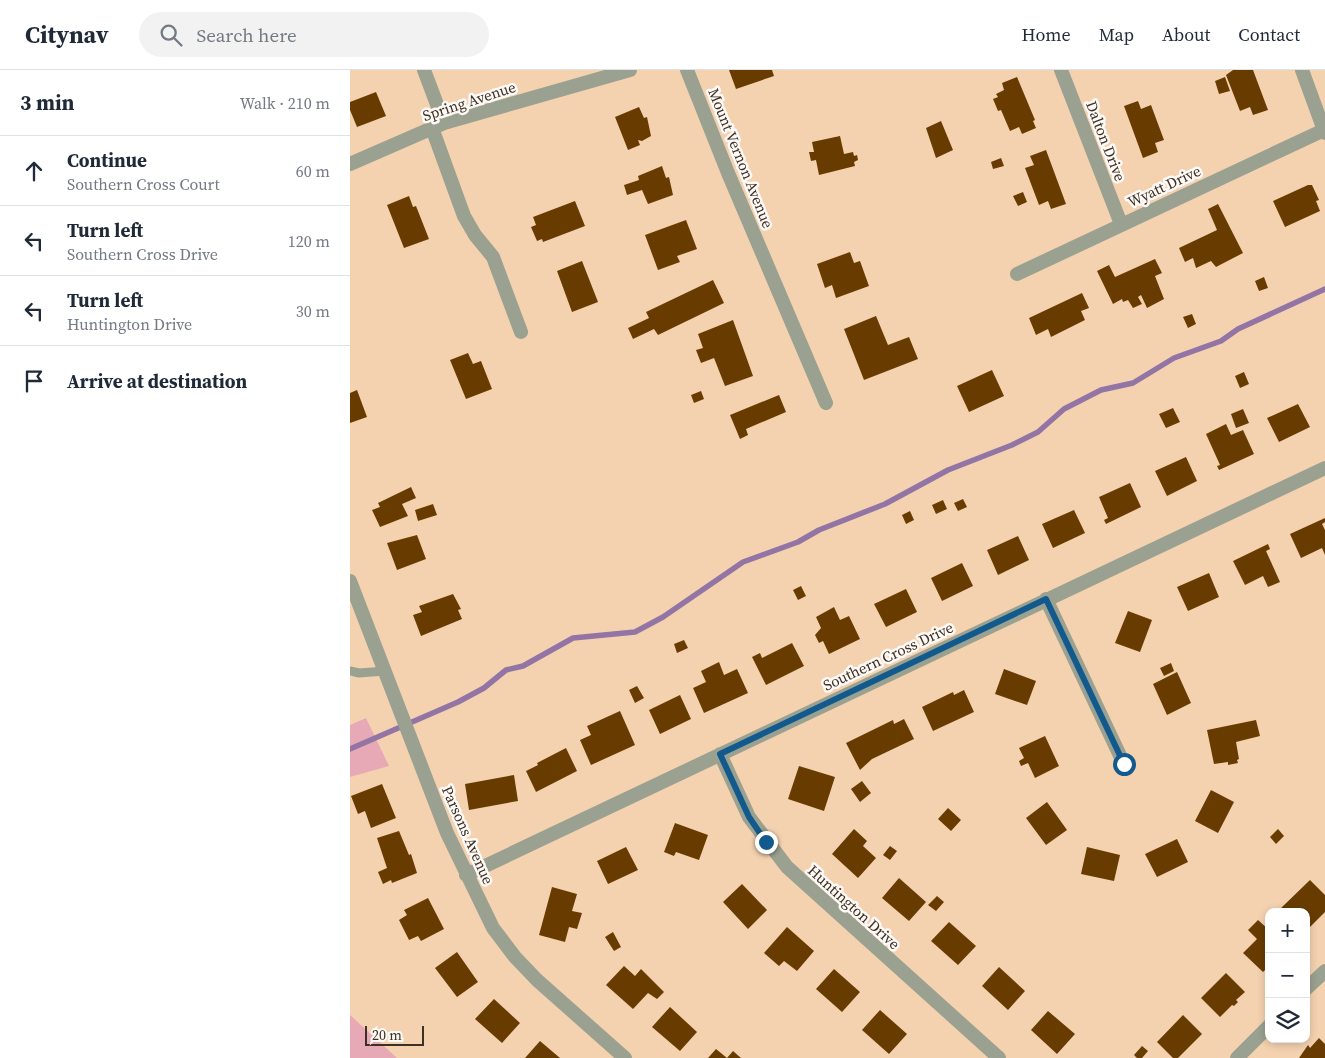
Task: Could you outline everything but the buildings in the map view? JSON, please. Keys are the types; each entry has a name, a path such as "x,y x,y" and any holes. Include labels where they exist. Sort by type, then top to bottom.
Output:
{"street":[{"path":"424,70 464,216 475,235 493,257 521,332"},
{"name":"Spring Avenue","path":"350,164 438,126 630,70"},
{"name":"Mount Vernon Avenue","path":"687,70 826,403"},
{"name":"Dalton Drive","path":"1061,70 1121,224"},
{"path":"1302,70 1324,131"},
{"name":"Wyatt Drive","path":"1017,274 1324,131"},
{"name":"Southern Cross Drive","path":"466,875 1325,468"},
{"name":"Parsons Avenue","path":"350,581 447,833 493,928 514,957 537,980 624,1058"},
{"path":"1046,599 1124,764"},
{"name":"Huntington Drive","path":"720,754 749,817 786,867 999,1058"},
{"path":"1310,985 1325,971"},
{"path":"1236,1058 1265,1030"}],"lane":[{"path":"350,671 385,671"}],"shaded area":[{"path":"366,718 389,766 350,777 350,725"},
{"path":"350,1015 397,1058 350,1058"}],"waterway":[{"path":"350,749 458,702 484,688 506,670 523,666 573,638 635,632 663,617 743,562 798,542 819,530 885,504 948,470 1012,445 1038,432 1064,409 1101,390 1133,383 1174,358 1221,341 1238,329 1325,289"}],"route":[{"path":"766,842 749,817 720,754 1046,599 1124,764"}]}
